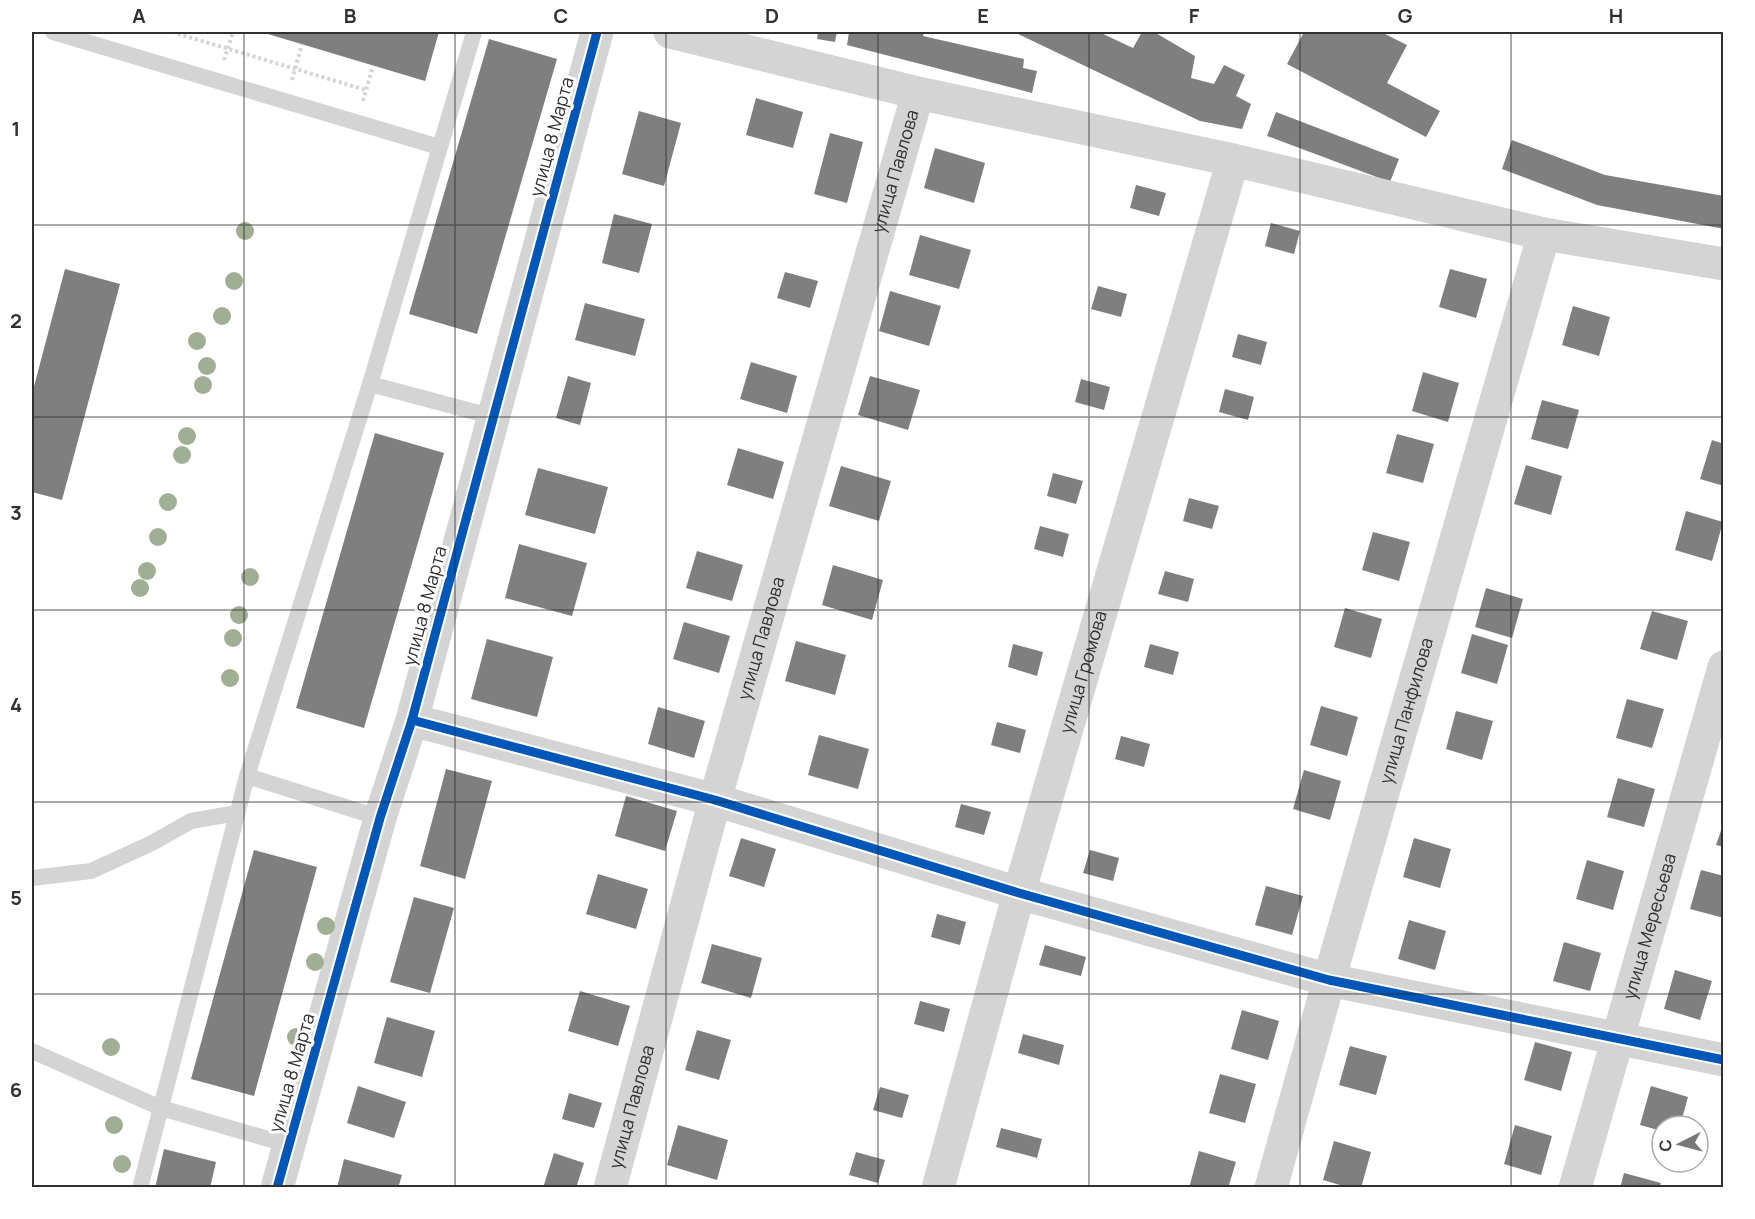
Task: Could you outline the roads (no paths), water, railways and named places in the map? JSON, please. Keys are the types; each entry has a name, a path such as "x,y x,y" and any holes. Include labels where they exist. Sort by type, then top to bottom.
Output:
{"street":[{"name":"улица 8 Марта","path":"277,1188 380,818 412,720 597,32"},
{"path":"670,32 918,93 1233,160 1544,234 1724,264"},
{"name":"улица Павлова","path":"610,1188 715,800 918,93"},
{"name":"улица Громова","path":"938,1188 1019,893 1233,160"},
{"name":"улица Панфилова","path":"1271,1188 1544,234"},
{"name":"улица Мересьева","path":"1575,1188 1724,667"},
{"path":"412,720 715,800 1019,893 1329,980 1724,1060"}],"lane":[{"path":"52,32 439,147"},
{"path":"140,1188 247,776 370,384 474,32"},
{"path":"370,384 494,417"},
{"path":"247,776 380,818"},
{"path":"32,878 91,872 152,843 191,821 237,813"},
{"path":"32,1051 160,1108 289,1145"}]}
